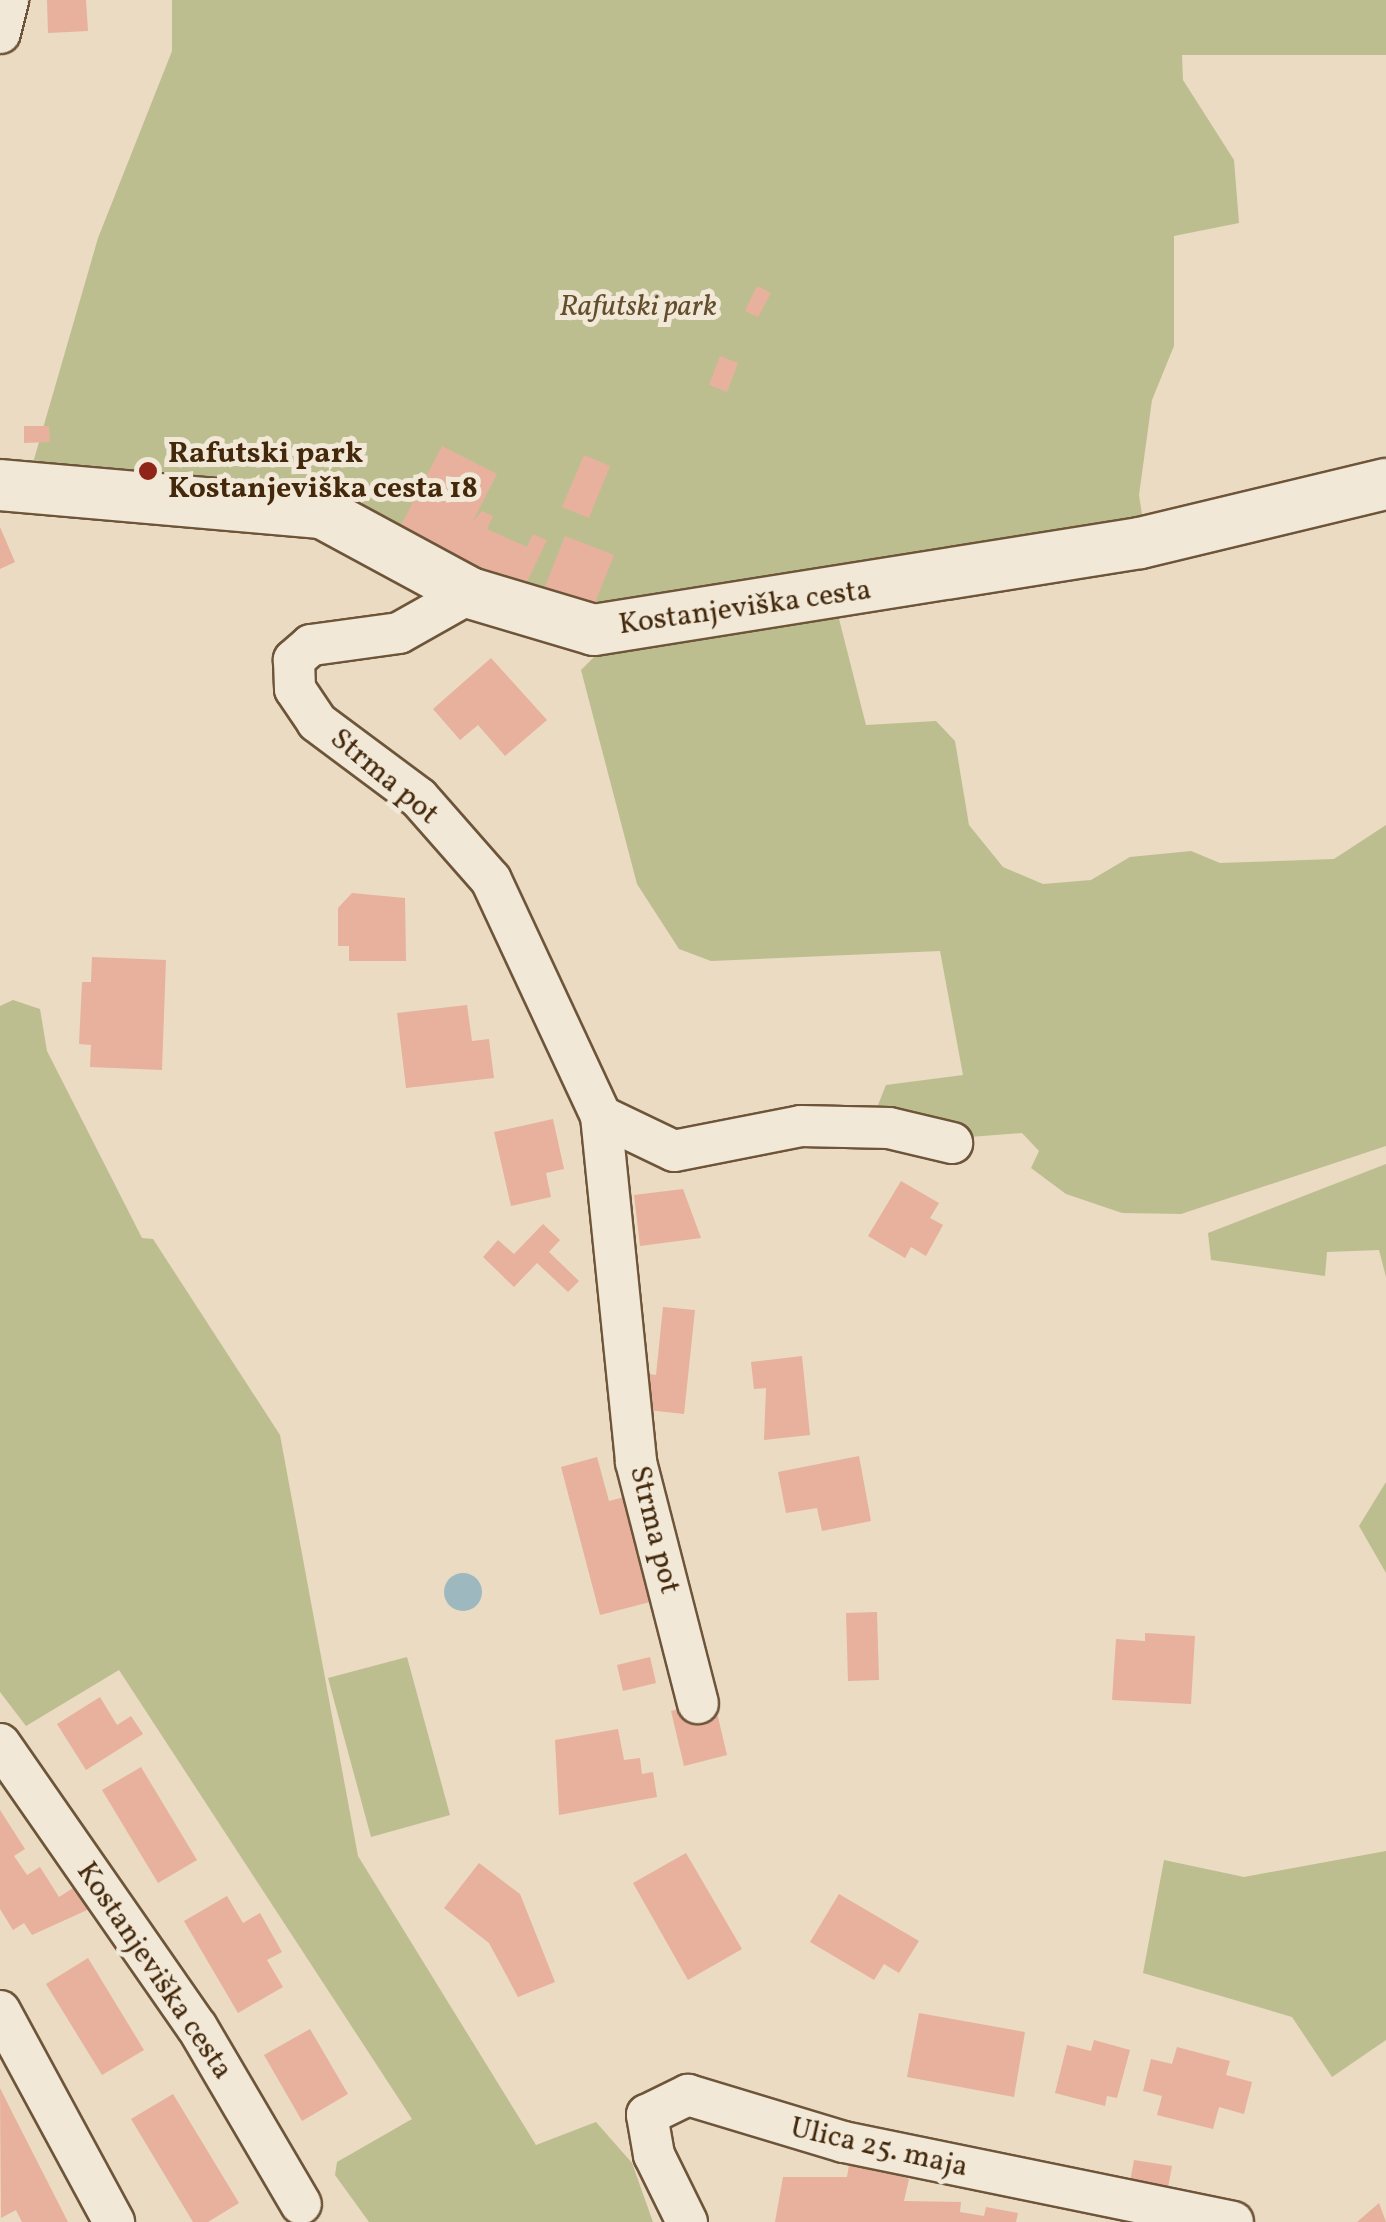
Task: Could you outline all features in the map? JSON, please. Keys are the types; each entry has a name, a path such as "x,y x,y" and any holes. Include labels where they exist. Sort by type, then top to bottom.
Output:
{"street":[{"path":"0,33 8,0"},
{"name":"Kostanjeviška cesta","path":"0,485 322,513 470,593 594,630 1140,543 1386,484"},
{"name":"Strma pot","path":"470,593 399,632 311,645 294,660 295,689 317,722 419,798 491,880 600,1116 636,1462 698,1703"},
{"path":"600,1116 674,1152 802,1126 889,1128 952,1144"},
{"name":"Kostanjeviška cesta","path":"0,1744 197,2027 300,2204"},
{"path":"0,2011 114,2222"},
{"name":"Ulica 25. maja","path":"687,2222 654,2155 647,2116 688,2095 844,2142 1233,2222"}],"green space":[{"name":"Rafutski park","path":"172,0 1386,0 1386,55 1182,55 1183,80 1234,160 1239,223 1174,236 1174,346 1152,400 1139,495 1144,527 594,630 322,483 26,487 98,238 172,51"},
{"path":"838,615 866,725 936,721 955,741 969,825 1003,867 1043,884 1091,880 1130,857 1191,851 1220,863 1334,859 1386,825 1386,1146 1181,1214 1122,1213 1066,1194 1031,1168 1039,1151 1022,1133 957,1138 872,1120 886,1085 963,1075 940,951 711,961 679,949 637,884 581,670 601,650"},
{"path":"13,1000 40,1009 47,1051 142,1238 153,1239 280,1435 358,1856 536,2145 596,2122 632,2163 653,2222 369,2222 335,2175 337,2162 412,2119 119,1670 26,1726 0,1692 0,1006"},
{"path":"1386,1164 1386,1277 1379,1250 1327,1252 1325,1276 1211,1260 1208,1233"},
{"path":"1386,1482 1386,1573 1359,1526"},
{"path":"407,1657 450,1815 371,1837 328,1678"},
{"path":"1386,1851 1386,2040 1332,2077 1292,2017 1143,1973 1164,1860 1244,1877"}],"water":[{"path":"463,1573 476,1579 482,1592 476,1605 463,1611 450,1605 444,1592 450,1579"}],"building":[{"path":"47,0 86,0 88,31 48,33"},
{"path":"757,286 771,293 758,317 745,311"},
{"path":"720,356 738,363 727,392 709,385"},
{"path":"24,426 49,426 50,442 24,443"},
{"path":"442,446 497,474 473,521 482,511 493,516 487,529 527,547 533,534 547,540 524,588 400,527"},
{"path":"584,455 610,466 589,518 562,507"},
{"path":"0,527 15,562 0,569"},
{"path":"565,536 614,555 591,613 542,594"},
{"path":"491,658 547,720 505,756 478,725 460,740 433,709"},
{"path":"352,893 405,898 406,961 349,961 349,946 338,946 338,908"},
{"path":"92,957 166,960 162,1070 90,1067 91,1045 79,1044 82,982 91,982"},
{"path":"467,1005 472,1041 489,1039 494,1078 406,1088 397,1013"},
{"path":"553,1119 564,1169 546,1173 551,1197 511,1206 494,1132"},
{"path":"901,1181 939,1203 930,1218 943,1225 926,1256 911,1247 905,1258 868,1236"},
{"path":"683,1189 701,1238 640,1246 634,1195"},
{"path":"543,1224 560,1240 549,1252 579,1281 568,1292 537,1263 514,1287 483,1257 498,1240 514,1254"},
{"path":"663,1307 695,1310 684,1414 639,1409 643,1373 656,1375"},
{"path":"802,1356 810,1435 764,1440 766,1388 754,1389 751,1362"},
{"path":"859,1456 871,1521 822,1531 817,1508 786,1513 778,1472"},
{"path":"597,1457 609,1501 636,1494 659,1579 645,1583 650,1602 600,1615 561,1467"},
{"path":"877,1612 879,1680 848,1681 846,1613"},
{"path":"1145,1633 1195,1636 1191,1704 1112,1700 1116,1639 1145,1641"},
{"path":"650,1657 656,1683 623,1691 617,1665"},
{"path":"100,1697 117,1725 131,1716 143,1734 86,1770 57,1724"},
{"path":"714,1700 727,1755 684,1766 671,1711"},
{"path":"618,1729 624,1760 640,1758 642,1774 653,1772 657,1797 559,1815 555,1740"},
{"path":"141,1767 197,1860 158,1883 102,1790"},
{"path":"0,1810 25,1849 14,1856 27,1875 40,1867 59,1897 81,1883 96,1906 32,1935 24,1923 13,1930 0,1909"},
{"path":"686,1853 742,1949 688,1980 633,1883"},
{"path":"479,1863 520,1894 555,1982 518,1997 489,1943 444,1908"},
{"path":"839,1894 919,1941 899,1973 884,1964 874,1980 810,1942"},
{"path":"227,1896 243,1923 260,1913 282,1952 267,1960 283,1987 238,2013 184,1921"},
{"path":"88,1958 144,2050 102,2075 46,1984"},
{"path":"919,2013 1025,2032 1014,2097 907,2077"},
{"path":"310,2029 348,2094 302,2121 264,2055"},
{"path":"1094,2040 1130,2050 1117,2098 1107,2096 1105,2106 1055,2093 1067,2045 1091,2051"},
{"path":"1177,2047 1230,2061 1226,2075 1252,2082 1244,2114 1219,2107 1213,2129 1157,2115 1162,2096 1143,2091 1151,2059 1172,2064"},
{"path":"0,2088 68,2222 22,2222 16,2210 1,2218"},
{"path":"173,2094 239,2203 208,2222 193,2222 131,2119"},
{"path":"850,2159 909,2179 904,2201 961,2202 960,2212 984,2216 986,2207 1018,2213 1016,2222 775,2222 783,2177 847,2177"},
{"path":"1134,2160 1172,2166 1168,2188 1130,2182"},
{"path":"1379,2203 1386,2222 1357,2222"}],"place":[{"name":"Rafutski park Kostanjeviška cesta 18","path":"148,471"}]}
